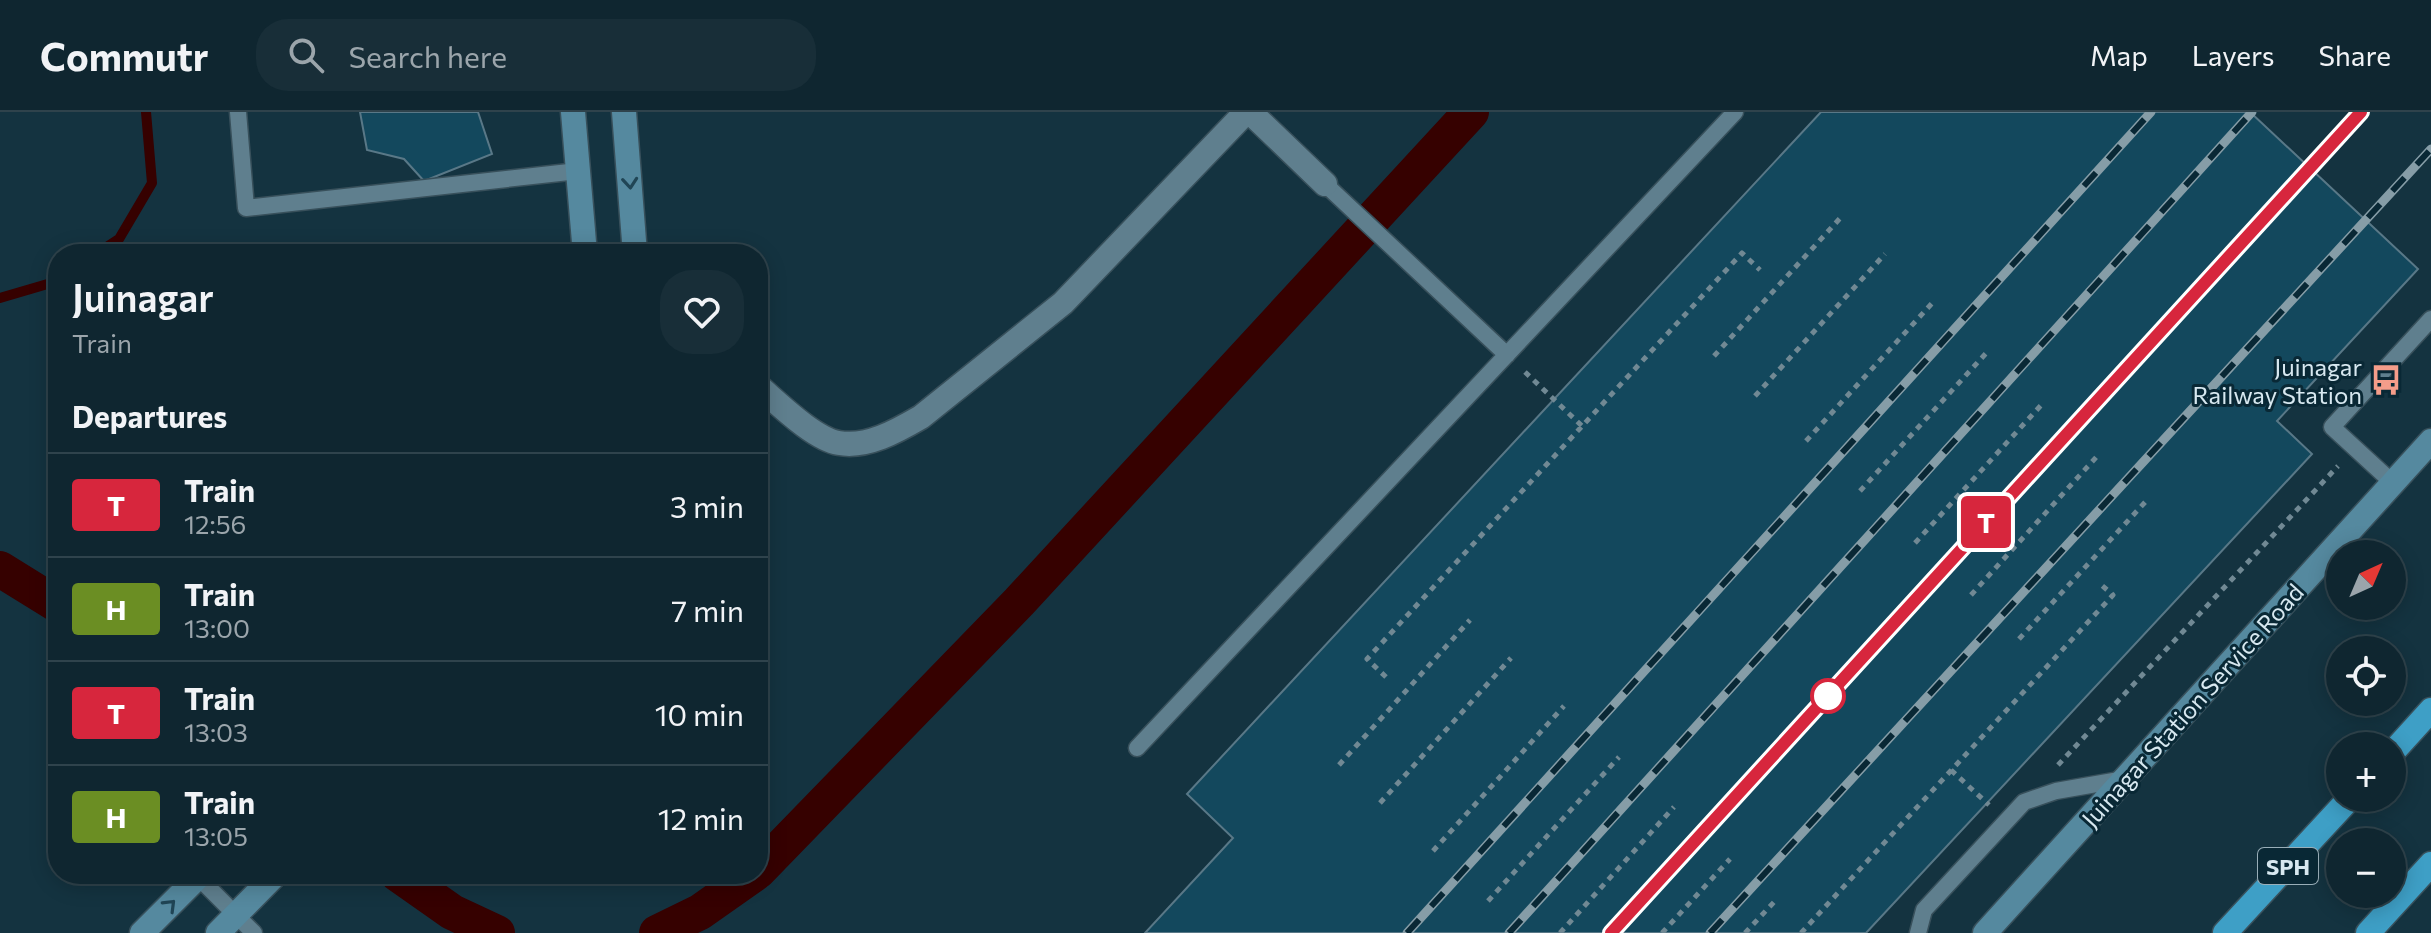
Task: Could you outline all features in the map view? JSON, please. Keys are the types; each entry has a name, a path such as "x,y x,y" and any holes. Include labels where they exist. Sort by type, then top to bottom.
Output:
{"highway":[{"path":"2406,738 2431,710"},
{"name":"SPH","path":"2225,933 2337,812"},
{"path":"2368,933 2431,864"}],"street":[{"path":"573,112 584,244"},
{"path":"624,112 634,244"},
{"path":"768,394 814,431 838,443 867,441 896,432 921,417 1063,303 1248,112 1325,184"},
{"name":"Juinagar Station Service Road","path":"1985,933 2431,441"},
{"path":"142,933 191,884"},
{"path":"218,933 266,884"}],"lane":[{"path":"238,112 246,208 578,171"},
{"path":"1137,748 1735,112"},
{"path":"1325,184 1507,355"},
{"path":"2393,483 2332,427 2431,319"},
{"path":"1918,933 1924,910 2024,802 2056,791 2125,779"},
{"path":"207,884 254,933"}],"path":[{"path":"1714,356 1843,215"},
{"path":"1386,677 1367,659 1742,253 1760,270"},
{"path":"1755,396 1885,254"},
{"path":"1806,441 1935,300"},
{"path":"1860,491 1989,350"},
{"path":"1507,355 1583,427"},
{"path":"1915,543 2044,402"},
{"path":"2024,802 2355,448"},
{"path":"1971,595 2100,453"},
{"path":"2019,639 2148,499"},
{"path":"1801,933 2113,595 2098,582"},
{"path":"1339,765 1470,620"},
{"path":"1380,803 1511,658"},
{"path":"1433,851 1564,706"},
{"path":"1488,901 1619,757"},
{"path":"1951,770 2006,821"},
{"path":"1560,933 1674,807"},
{"path":"1662,933 1730,859"},
{"path":"1745,933 1775,901"}],"building":[{"path":"360,112 478,112 492,154 424,181 404,159 367,150"},
{"path":"1821,112 2250,112 2418,269 2277,421 2312,454 1866,933 1145,933 1233,838 1187,794"}],"waterway":[{"path":"111,244 119,239 152,183 146,112"},
{"path":"768,861 1019,602 1471,112"},
{"path":"0,298 48,284"},
{"path":"0,569 48,599"},
{"path":"412,884 452,912 497,933"},
{"path":"657,933 700,912 740,884"}],"railway":[{"path":"1407,933 2151,112"},
{"path":"1509,933 2252,112"},
{"path":"1611,933 2361,112"},
{"path":"1710,933 2431,149"}],"train":[{"name":"T","path":"1611,933 2361,112"}],"place":[{"name":"Juinagar Railway Station","path":"2386,380"}]}
